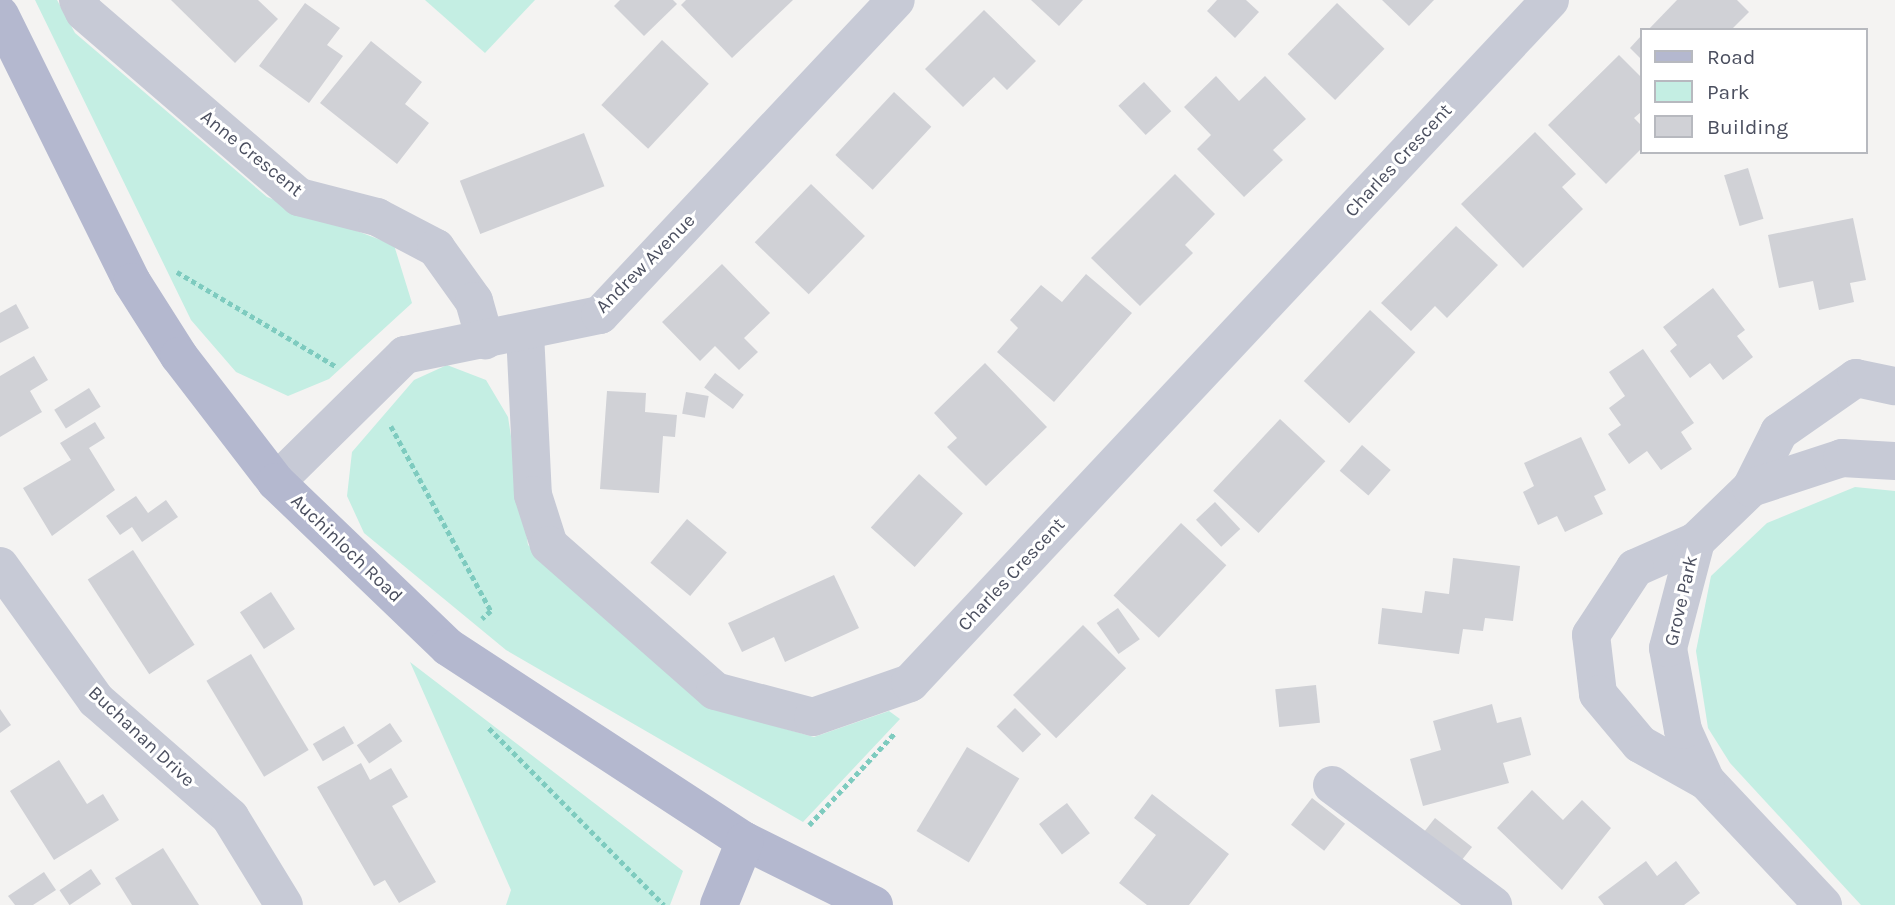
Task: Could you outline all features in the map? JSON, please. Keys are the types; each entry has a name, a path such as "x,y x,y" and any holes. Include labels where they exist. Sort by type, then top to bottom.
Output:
{"main road":[{"name":"Auchinloch Road","path":"0,15 132,282 179,356 276,482 449,647 745,841 874,905"},
{"path":"719,905 745,841"}],"street":[{"name":"Anne Crescent","path":"78,0 84,12 299,197 377,217 436,248 474,301 485,340"},
{"name":"Andrew Avenue","path":"276,482 405,355 525,333 600,315 896,0"},
{"name":"Charles Crescent","path":"525,333 533,495 550,545 715,691 813,717 910,683 1550,0"},
{"name":"Grove Park","path":"1823,905 1706,780 1640,744 1598,694 1591,635 1635,568 1696,541 1751,488 1779,432 1856,378 1895,386"},
{"name":"Grove Park","path":"1751,488 1842,457 1895,461"},
{"name":"Grove Park","path":"1696,541 1668,648 1683,730 1706,780"},
{"name":"Buchanan Drive","path":"0,566 96,700 230,817 284,905"},
{"path":"1332,785 1493,905"}],"path":[{"path":"174,270 372,388 491,611 449,647"},
{"path":"480,718 664,905"},
{"path":"818,816 860,770"}],"green space":[{"path":"35,0 57,0 75,33 267,197 394,245 412,303 329,379 288,396 236,372 191,320"},
{"path":"425,0 535,0 485,53"},
{"path":"447,365 486,380 508,417 528,545 712,708 814,737 889,711 900,719 803,822 506,650 364,533 347,496 352,452 414,380"},
{"path":"1855,487 1895,491 1895,905 1861,905 1730,763 1708,728 1696,651 1711,576 1767,523"},
{"path":"410,662 683,871 670,905 506,905 511,890"}],"building":[{"path":"171,0 258,0 278,19 235,63"},
{"path":"620,0 673,0 677,4 644,36 614,6"},
{"path":"686,0 793,0 732,58 681,5"},
{"path":"1031,0 1083,0 1059,26"},
{"path":"1217,0 1246,0 1259,12 1235,38 1207,11"},
{"path":"1382,0 1434,0 1409,26"},
{"path":"1677,0 1737,0 1749,12 1733,28 1650,28"},
{"path":"305,3 340,28 327,45 343,56 309,103 259,66"},
{"path":"1337,3 1384,49 1335,100 1288,54"},
{"path":"984,10 1036,61 1007,90 994,77 963,107 925,69"},
{"path":"1640,37 1640,58 1630,48"},
{"path":"662,40 709,84 648,149 601,105"},
{"path":"371,41 422,82 405,104 429,123 397,164 320,103"},
{"path":"1619,55 1640,76 1640,113 1634,118 1640,124 1640,150 1606,184 1548,125"},
{"path":"1216,76 1239,101 1265,76 1306,119 1273,150 1283,160 1244,197 1197,149 1211,135 1184,107"},
{"path":"1144,82 1171,111 1146,135 1118,106"},
{"path":"894,92 931,127 873,190 835,155"},
{"path":"1535,132 1576,174 1562,187 1583,209 1523,268 1461,204"},
{"path":"584,133 604,186 480,234 460,181"},
{"path":"1748,168 1763,219 1740,226 1724,175"},
{"path":"1175,174 1215,214 1185,245 1193,253 1140,306 1091,258"},
{"path":"811,184 865,236 809,294 755,242"},
{"path":"1853,218 1866,280 1850,283 1854,302 1819,310 1813,281 1779,288 1768,235"},
{"path":"1456,226 1498,265 1447,318 1435,306 1411,331 1381,303"},
{"path":"722,264 770,313 744,338 758,352 739,370 715,346 700,361 662,322"},
{"path":"1086,274 1132,313 1054,402 997,352 1018,328 1010,320 1041,285 1062,302"},
{"path":"1713,288 1745,330 1737,336 1753,357 1723,380 1710,363 1690,378 1670,351 1677,345 1663,327"},
{"path":"16,304 29,328 0,343 0,313"},
{"path":"1370,310 1415,352 1349,423 1304,381"},
{"path":"1643,349 1694,423 1681,432 1692,449 1661,470 1647,451 1629,464 1608,434 1621,425 1609,408 1625,396 1609,372"},
{"path":"34,356 48,380 30,391 42,412 0,437 0,376"},
{"path":"985,363 1047,427 986,486 947,447 957,438 934,413"},
{"path":"715,373 744,395 733,409 704,387"},
{"path":"89,388 101,407 66,428 54,410"},
{"path":"607,391 646,393 645,412 677,415 675,437 663,436 659,493 600,489"},
{"path":"686,392 709,396 705,418 682,414"},
{"path":"1280,419 1325,461 1259,533 1213,491"},
{"path":"95,422 105,438 89,448 115,490 52,536 23,488 71,460 60,443"},
{"path":"1581,437 1606,490 1594,496 1603,514 1565,532 1557,516 1538,525 1523,492 1534,486 1524,463"},
{"path":"1362,445 1391,470 1368,496 1340,471"},
{"path":"919,474 963,513 915,567 871,528"},
{"path":"136,496 148,513 166,500 178,517 142,542 132,527 120,535 106,516"},
{"path":"1215,502 1240,529 1221,547 1196,520"},
{"path":"687,519 727,552 690,596 650,563"},
{"path":"1181,523 1226,565 1159,638 1113,595"},
{"path":"133,550 195,645 149,674 88,579"},
{"path":"1453,558 1520,566 1513,621 1485,618 1483,631 1463,629 1459,654 1378,644 1382,608 1422,613 1425,591 1449,594"},
{"path":"834,575 859,628 785,662 774,637 742,652 728,623"},
{"path":"271,592 295,629 264,649 240,612"},
{"path":"1118,608 1140,639 1118,654 1097,623"},
{"path":"1083,625 1126,668 1056,738 1013,695"},
{"path":"251,654 309,750 264,777 206,681"},
{"path":"1316,685 1320,723 1279,727 1275,689"},
{"path":"1492,704 1497,723 1521,717 1531,755 1503,763 1509,783 1423,806 1410,759 1441,750 1433,721"},
{"path":"1015,708 1041,734 1023,753 997,726"},
{"path":"0,709 11,725 0,733"},
{"path":"390,723 402,741 369,764 357,745"},
{"path":"344,726 354,743 323,761 313,744"},
{"path":"967,747 1019,778 969,862 917,831"},
{"path":"59,760 87,804 103,794 119,820 54,860 10,791"},
{"path":"361,763 370,780 391,768 408,797 392,806 436,882 399,903 385,880 374,886 317,787"},
{"path":"1532,790 1563,820 1582,800 1611,828 1562,890 1497,828"},
{"path":"1152,794 1229,854 1189,905 1147,905 1119,883 1156,835 1134,818"},
{"path":"1312,798 1345,824 1324,851 1291,825"},
{"path":"1067,803 1090,833 1062,854 1039,824"},
{"path":"1435,818 1472,847 1454,870 1417,841"},
{"path":"163,848 199,905 132,905 115,878"},
{"path":"1646,861 1657,876 1676,861 1700,893 1684,905 1604,905 1598,897"},
{"path":"91,869 101,884 70,905 59,890"},
{"path":"44,872 56,890 33,905 15,905 8,896"}]}
